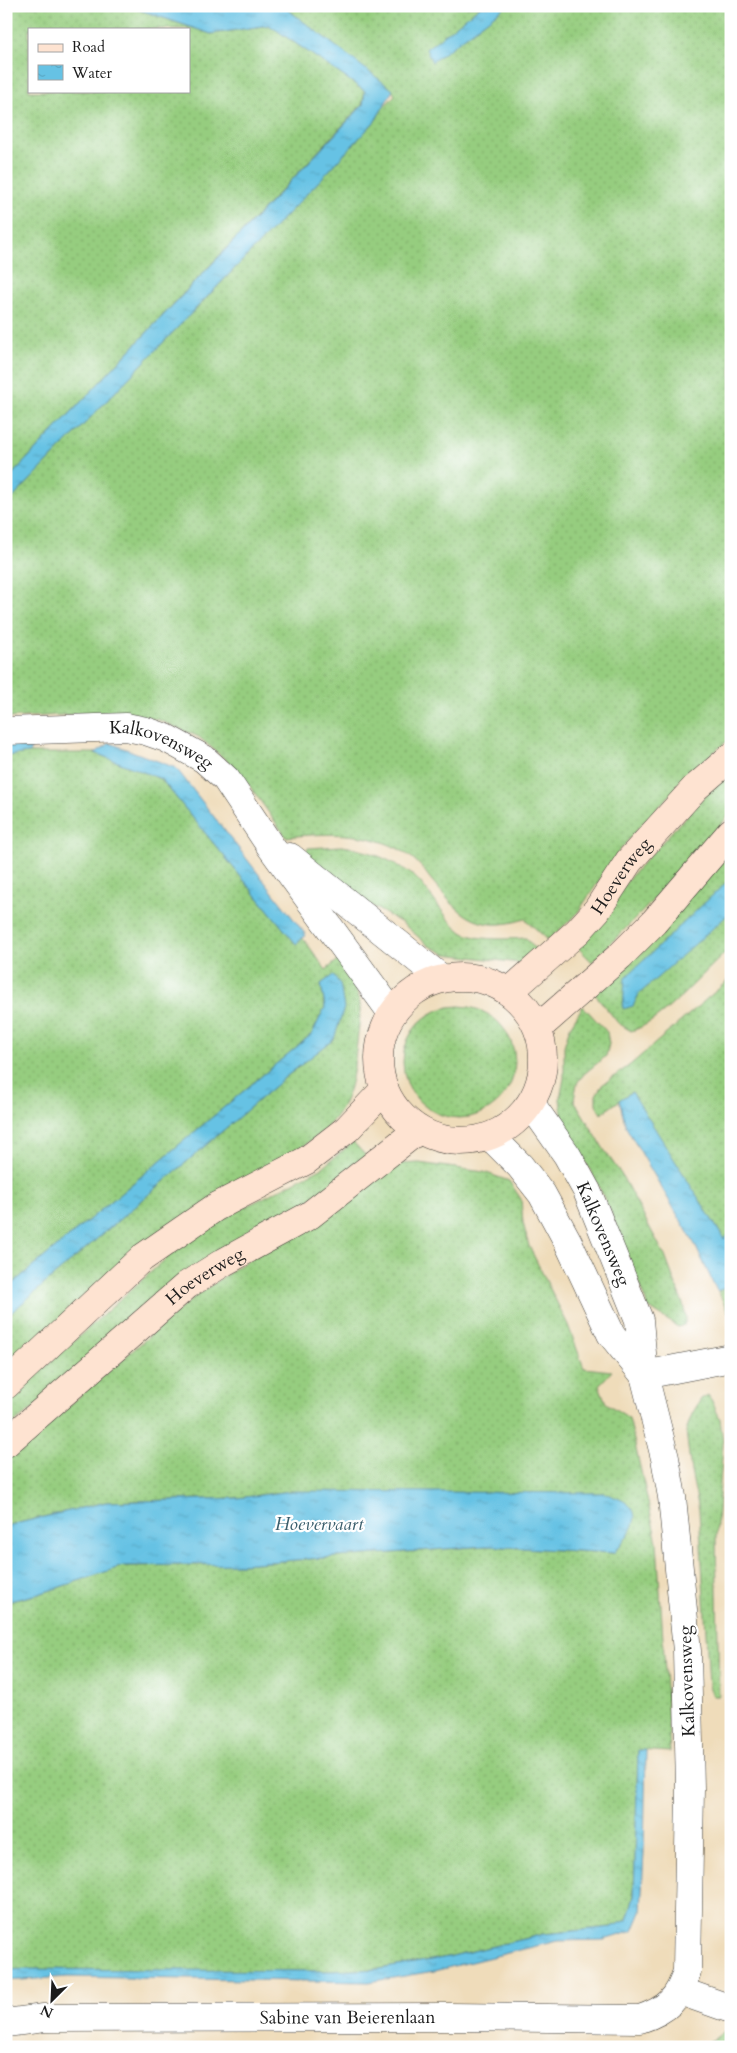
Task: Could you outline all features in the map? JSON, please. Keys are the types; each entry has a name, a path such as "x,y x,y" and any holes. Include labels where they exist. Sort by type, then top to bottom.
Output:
{"main road":[{"name":"Hoeverweg","path":"509,992 584,924 597,910 629,861 695,788 731,756"},
{"path":"538,1028 620,956 654,922 731,832"},
{"path":"465,976 488,981 509,992 526,1008 538,1028 544,1054 541,1080 531,1104 513,1123 491,1136 466,1142 441,1140 418,1130 398,1113 384,1090 378,1064 381,1037 392,1013 406,997 417,989 441,978 465,976"},
{"path":"6,1385 142,1258 216,1207 307,1160 347,1129 384,1090"},
{"name":"Hoeverweg","path":"6,1443 187,1285 224,1262 310,1215 418,1130"}],"street":[{"name":"Kalkovensweg","path":"6,731 126,727 166,738 204,758 226,779 271,847 392,1013"},
{"name":"Kalkovensweg","path":"271,847 296,860 441,978"},
{"name":"Kalkovensweg","path":"531,1104 567,1155 587,1191 639,1320 644,1375 663,1448 672,1497 688,1651 690,1789 687,1971 680,1991"},
{"name":"Kalkovensweg","path":"491,1136 520,1166 542,1194 568,1242 611,1334 644,1375"},
{"path":"644,1375 731,1358"},
{"path":"680,1991 731,2009"},
{"name":"Sabine van Beierenlaan","path":"6,2023 44,2018 448,2017 640,2019 657,2013 675,1999 680,1991"}],"green space":[{"path":"6,6 128,6 211,34 269,25 365,91 362,105 6,481"},
{"path":"283,6 481,6 427,49 432,61 506,6 731,6 731,738 703,761 642,824 619,851 576,915 548,940 525,919 493,924 480,922 469,917 449,901 414,859 397,848 382,842 351,835 335,834 286,837 249,785 226,760 199,737 159,720 132,715 100,713 6,718 6,505 324,176 375,121 382,109 395,95 392,90"},
{"path":"29,753 95,753 161,779 296,944 303,938 326,970 342,957 357,993 360,1014 353,1070 348,1092 339,1112 321,1133 6,1368 6,1317 283,1079 334,1039 321,984 325,1007 312,1034 6,1289 6,756"},
{"path":"731,767 731,813 643,911 592,962 577,947 632,875"},
{"path":"341,846 361,850 383,858 413,875 445,915 462,932 484,938 526,938 536,950 520,963 446,954 429,946 402,923 365,902 304,855 308,848"},
{"path":"731,850 731,948 670,1007 644,1026 631,1031 618,1023 595,994"},
{"path":"731,978 731,1233 724,1239 631,1092 601,1114 596,1104 596,1095 602,1085 630,1065"},
{"path":"459,1006 481,1010 499,1022 511,1040 515,1062 511,1084 499,1102 481,1114 459,1118 437,1114 419,1102 407,1084 403,1062 407,1040 419,1022 437,1010"},
{"path":"583,1006 607,1032 609,1044 606,1056 584,1074 577,1083 574,1100 621,1174 665,1256 684,1307 686,1318 684,1325 678,1327 648,1307 610,1210 563,1122 560,1099 564,1078 564,1046 570,1027"},
{"path":"353,1142 367,1157 6,1429 6,1402 171,1254 220,1220 323,1167"},
{"path":"419,1163 484,1172 509,1181 521,1199 523,1223 529,1246 568,1325 584,1368 612,1371 599,1385 606,1403 629,1418 657,1542 670,1752 638,1750 634,1896 627,1920 612,1927 544,1934 448,1957 380,1969 332,1971 6,1970 6,1602 39,1594 123,1566 241,1564 486,1546 614,1553 291,1491 238,1498 106,1502 6,1526 6,1460 197,1295 382,1173 399,1164"},
{"path":"731,1278 731,1318 718,1291 728,1287"},
{"path":"708,1395 720,1419 723,1443 716,1536 719,1696 713,1696 709,1686 699,1510 691,1472 686,1431 692,1414 701,1399"},
{"path":"728,2029 731,2031 731,2047 700,2047 714,2040"}],"water":[{"path":"128,6 283,6 393,90 375,121 324,176 6,505 6,481 363,105 365,91 269,25 211,34"},
{"path":"481,6 506,6 432,62 426,49"},
{"path":"34,741 29,753 6,756 6,743"},
{"path":"110,743 176,768 306,935 296,944 161,779 95,753"},
{"path":"731,878 731,912 639,994 633,1006 623,1009 625,978"},
{"path":"333,975 340,984 344,1008 334,1039 283,1079 6,1317 6,1289 312,1034 325,1007 321,984"},
{"path":"632,1092 724,1239 731,1233 731,1278 728,1287 717,1291 694,1243 626,1127 619,1100"},
{"name":"Hoevervaart","path":"291,1491 604,1493 620,1499 629,1505 635,1517 631,1530 614,1553 486,1546 241,1564 123,1566 39,1594 6,1602 6,1526 106,1502 238,1498"},
{"path":"638,1750 646,1750 644,1852 641,1912 633,1931 604,1940 557,1941 434,1971 369,1982 67,1977 6,1981 6,1970 29,1969 332,1971 380,1969 448,1957 544,1934 612,1927 627,1920 634,1896"}]}
